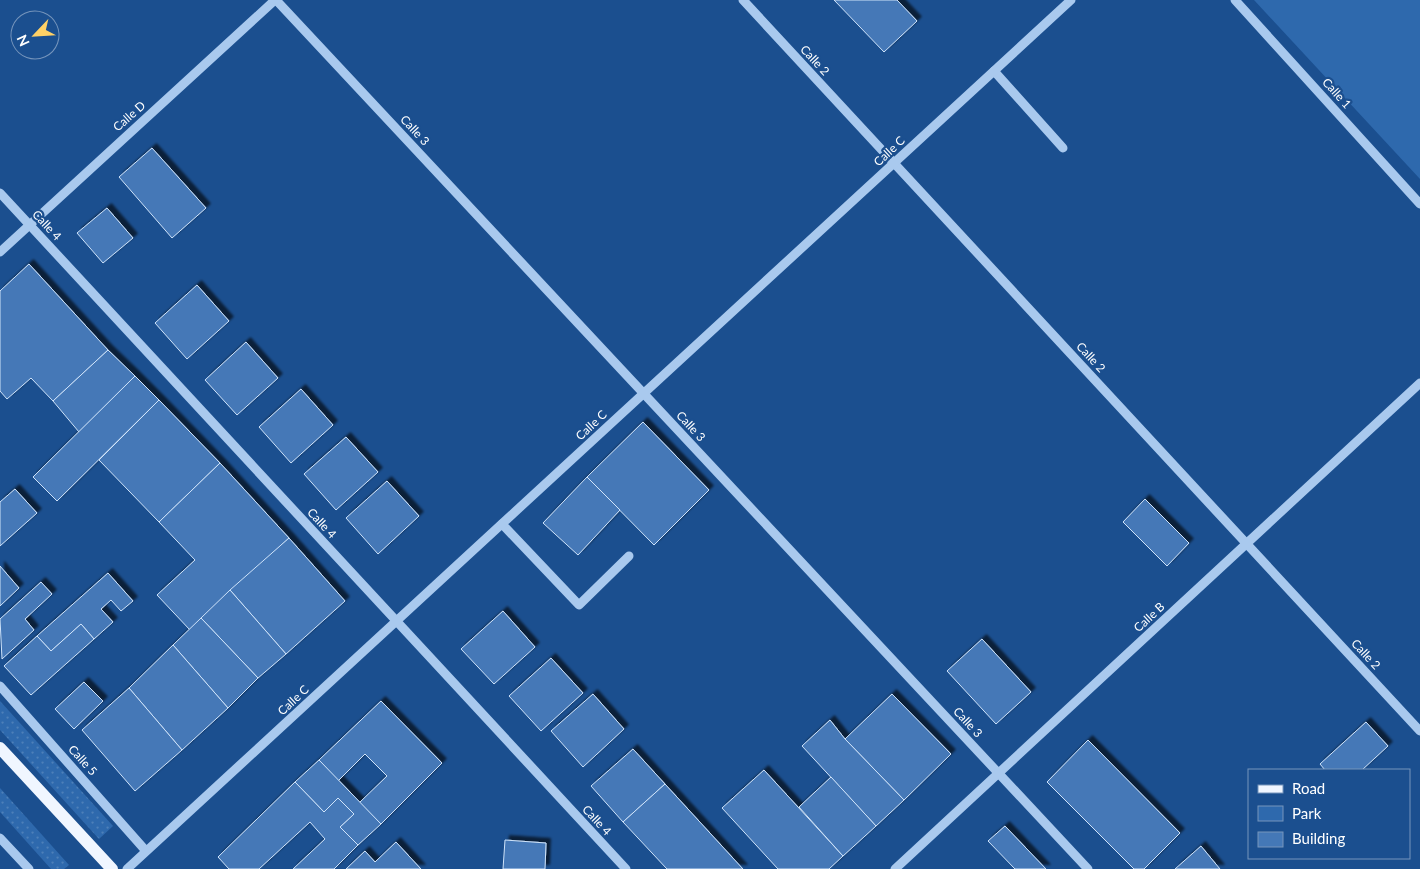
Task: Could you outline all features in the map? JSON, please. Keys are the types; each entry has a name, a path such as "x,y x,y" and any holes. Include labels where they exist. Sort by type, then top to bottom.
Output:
{"main road":[{"path":"0,748 112,869"}],"street":[{"name":"Calle D","path":"0,252 275,0"},
{"name":"Calle 3","path":"275,0 1088,869"},
{"name":"Calle 2","path":"743,0 1420,731"},
{"name":"Calle C","path":"127,869 1071,0"},
{"name":"Calle 1","path":"1235,0 1420,204"},
{"path":"994,71 1063,148"},
{"name":"Calle 4","path":"0,193 626,869"},
{"name":"Calle B","path":"895,869 1420,383"},
{"path":"502,524 579,605 629,556"},
{"name":"Calle 5","path":"0,686 146,851"},
{"path":"0,838 29,869"}],"green space":[{"path":"1254,0 1420,0 1420,179"},
{"path":"0,701 113,826 99,839 0,730"},
{"path":"0,788 69,865 64,869 51,869 0,812"}],"building":[{"path":"834,0 897,0 917,21 884,52"},
{"path":"152,148 206,208 172,238 119,177"},
{"path":"107,208 133,238 103,263 77,233"},
{"path":"29,264 108,350 53,401 31,378 7,399 0,391 0,291"},
{"path":"197,285 229,321 187,359 155,323"},
{"path":"246,342 278,378 237,415 205,380"},
{"path":"108,350 135,376 79,432 53,401"},
{"path":"135,376 159,400 57,501 33,477"},
{"path":"301,389 333,425 291,463 259,427"},
{"path":"159,400 220,463 159,522 99,460"},
{"path":"643,422 709,490 654,545 587,477"},
{"path":"346,437 378,472 336,510 304,474"},
{"path":"220,463 289,538 190,630 157,595 195,560 159,522"},
{"path":"587,477 620,510 578,555 543,523"},
{"path":"387,481 419,516 378,554 346,518"},
{"path":"15,489 37,513 0,546 0,502"},
{"path":"1145,499 1189,543 1167,566 1123,522"},
{"path":"289,538 345,601 286,654 230,590"},
{"path":"0,566 19,588 0,606"},
{"path":"108,573 133,601 121,611 111,600 101,609 113,622 94,639 81,624 51,651 37,636"},
{"path":"41,582 52,594 25,619 34,630 2,659 0,619"},
{"path":"230,590 286,654 258,678 201,618"},
{"path":"503,611 535,647 494,684 461,649"},
{"path":"201,618 258,678 228,708 173,645"},
{"path":"81,624 94,639 31,695 4,666 37,636 51,651"},
{"path":"982,639 1031,692 996,724 947,671"},
{"path":"173,645 228,708 182,750 129,688"},
{"path":"551,658 583,693 541,731 509,696"},
{"path":"84,682 103,701 74,729 55,709"},
{"path":"129,688 182,750 135,791 82,730"},
{"path":"593,694 624,729 583,767 551,731"},
{"path":"892,694 951,754 904,800 845,739"},
{"path":"381,701 442,763 381,824 359,803 387,776 365,754 338,781 319,760"},
{"path":"830,720 845,739 904,800 876,826 802,746"},
{"path":"1366,722 1388,746 1363,769 1324,769 1320,764"},
{"path":"1088,740 1180,833 1144,869 1134,869 1047,782"},
{"path":"633,749 665,784 623,822 591,786"},
{"path":"319,760 381,824 358,845 340,827 354,814 338,798 324,812 295,782"},
{"path":"764,770 843,856 829,869 778,869 722,808"},
{"path":"831,777 876,826 843,856 799,807"},
{"path":"295,782 324,812 338,798 354,814 340,827 358,845 334,869 293,869 325,839 310,822 259,869 229,869 218,857"},
{"path":"665,784 743,869 667,869 623,822"},
{"path":"1005,826 1046,869 1015,869 988,841"},
{"path":"505,840 546,843 545,869 503,869"},
{"path":"396,842 421,869 346,869 365,851 375,862"},
{"path":"1201,846 1220,869 1175,869"}]}
